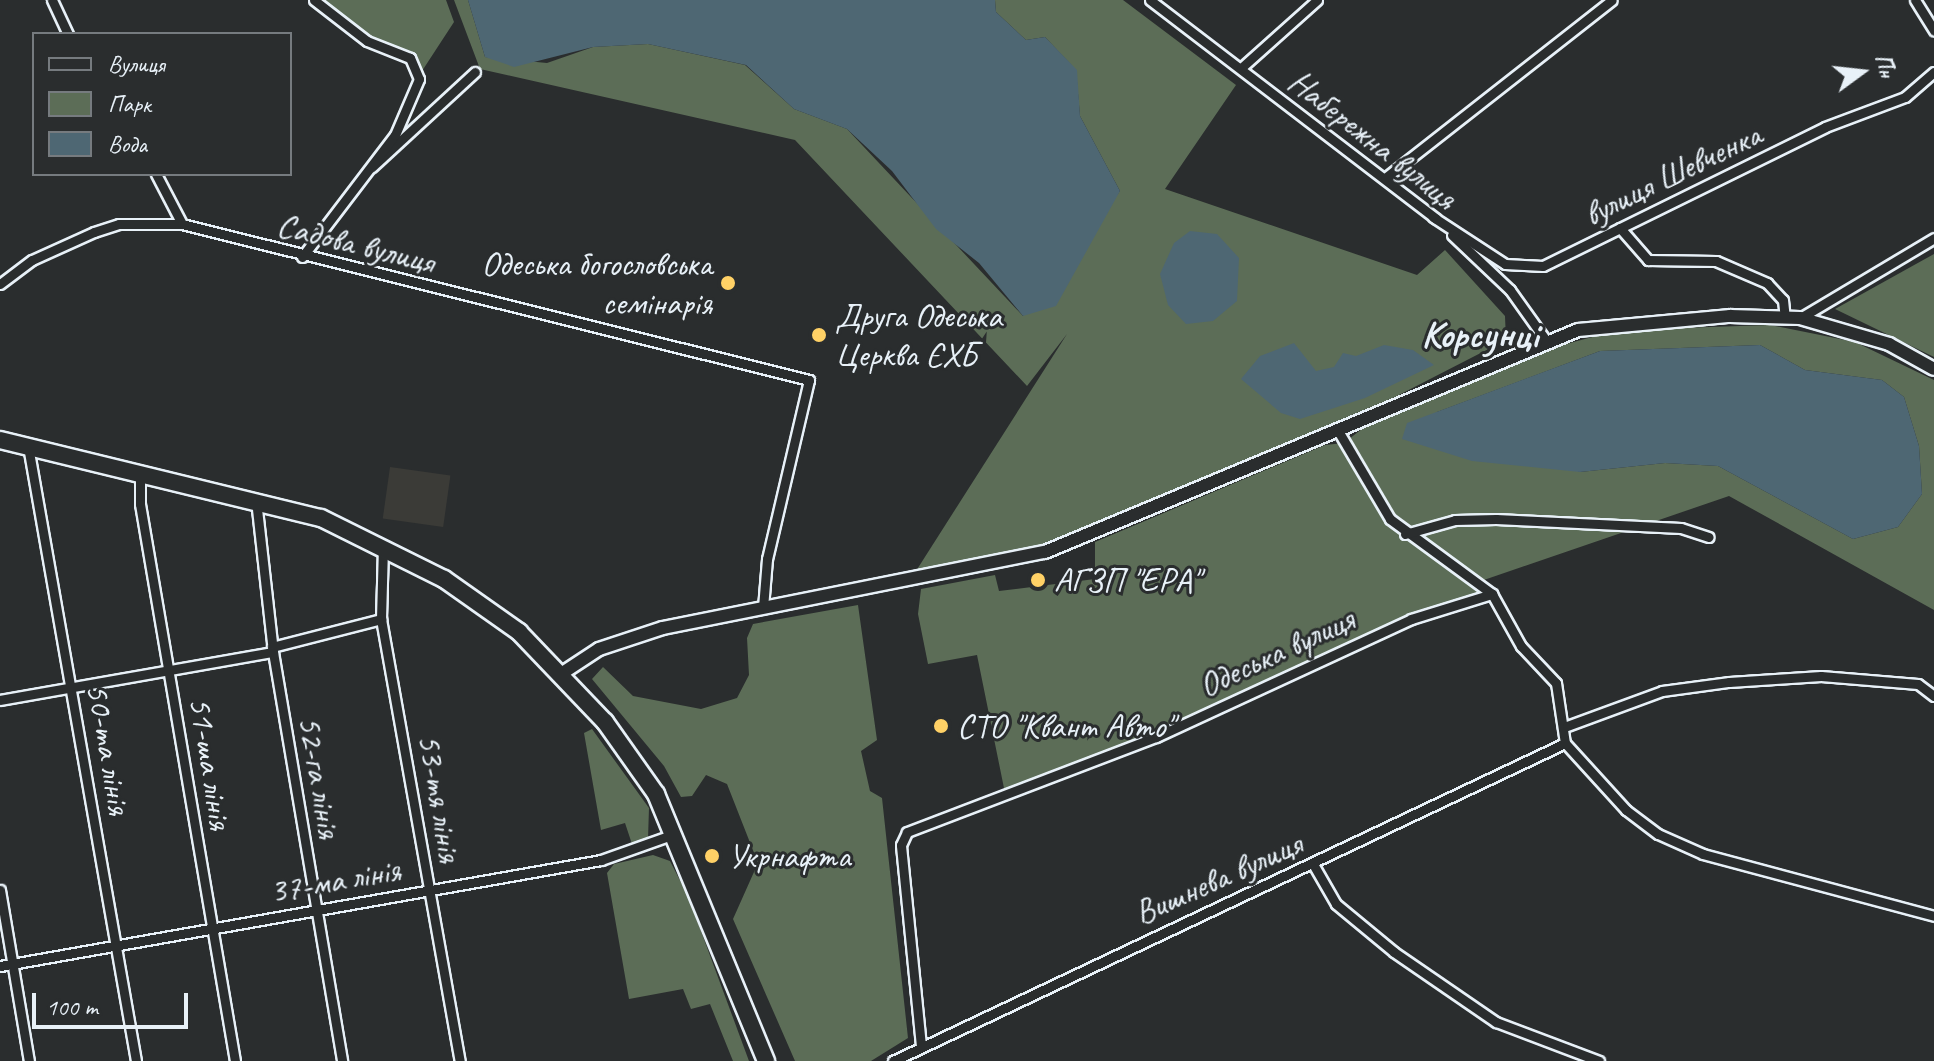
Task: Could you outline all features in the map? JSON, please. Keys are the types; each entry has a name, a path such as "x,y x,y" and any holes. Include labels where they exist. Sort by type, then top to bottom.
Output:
{"highway":[{"path":"0,440 256,500 383,544 493,613 561,674 632,757 675,834 766,1061"}],"street":[{"path":"52,0 67,32"},
{"path":"302,257 395,135 419,79 410,58 367,41 314,0"},
{"name":"Набережна вулиця","path":"1150,0 1433,217 1510,290 1545,339"},
{"path":"1241,68 1317,0"},
{"path":"1385,178 1612,0"},
{"path":"1915,0 1934,30"},
{"path":"366,170 391,155 475,72"},
{"name":"вулиця Шевченка","path":"1433,217 1517,269 1543,266 1825,127 1905,97 1934,72"},
{"path":"157,176 182,224"},
{"name":"Садова вулиця","path":"0,284 32,260 106,228 182,224 302,257 809,380 767,559 763,608"},
{"path":"1620,228 1648,260 1716,261 1767,283 1783,300 1785,318"},
{"path":"1800,318 1934,238"},
{"path":"561,674 627,638 1045,552 1545,339 1619,321 1800,318 1889,344 1934,369"},
{"path":"1337,429 1375,498 1405,534 1492,594 1521,646 1556,683 1567,726 1565,743 1597,782 1658,834 1703,854 1934,916"},
{"name":"50-та лінія","path":"28,446 136,1061"},
{"name":"51-ша лінія","path":"140,472 211,930 235,1061"},
{"name":"52-га лінія","path":"256,500 272,649 342,1061"},
{"path":"1405,534 1455,520 1496,519 1681,528 1709,537"},
{"name":"53-тя лінія","path":"383,544 381,619 460,1061"},
{"name":"Одеська вулиця","path":"921,1046 901,845 907,832 1156,737 1397,625 1492,594"},
{"path":"0,700 272,649 381,619"},
{"path":"1567,726 1662,691 1729,682 1821,676 1918,684 1934,696"},
{"name":"Вишнева вулиця","path":"900,1059 921,1046 1565,743"},
{"name":"37-ма лінія","path":"0,966 601,860 675,834"},
{"path":"1313,864 1336,904 1394,952 1496,1022 1599,1061"},
{"path":"0,890 29,1061"}],"shaded area":[{"path":"390,467 450,475 443,527 383,518"}],"green space":[{"path":"320,0 446,0 454,22 422,71 410,51 366,37"},
{"path":"454,0 468,0 485,57 547,63 593,47 648,44 745,65 794,109 847,129 1023,316 1120,191 1080,116 1076,70 1045,37 1026,40 996,12 995,0 1123,0 1236,85 1165,189 1417,275 1445,250 1505,316 1506,340 1395,397 1041,545 916,571 1067,334 1027,386 795,140 480,69"},
{"path":"1934,254 1934,357 1835,309"},
{"path":"1770,325 1855,342 1934,380 1934,610 1729,496 1478,582 1477,598 1411,619 1006,798 977,655 928,664 918,614 921,589 995,575 999,591 1095,579 1095,542 1325,445 1344,443 1363,428 1547,349 1619,330","holes":["1760,345 1805,370 1882,380 1904,397 1919,446 1922,494 1898,527 1853,539 1718,466 1665,463 1580,472 1437,412 1600,351"]},
{"path":"858,605 877,740 861,751 870,791 882,798 908,1038 871,1061 795,1061 733,919 758,863 727,784 706,775 692,796 681,797 664,766 592,679 603,667 633,696 701,709 737,698 749,675 747,638 753,624"},
{"path":"592,729 649,808 648,839 632,844 625,823 601,830 584,733"},
{"path":"653,855 670,861 688,896 749,1061 733,1061 710,1004 691,1009 683,989 629,999 607,873 614,864"}],"water":[{"path":"468,0 995,0 996,12 1026,40 1045,37 1077,70 1080,116 1120,191 1056,306 1023,316 979,263 936,229 892,171 847,129 794,109 746,65 648,44 593,47 514,67 485,57"},
{"path":"1190,231 1217,234 1239,258 1237,301 1213,321 1186,324 1168,305 1160,274 1174,243"},
{"path":"1294,343 1316,371 1334,367 1343,353 1356,356 1384,345 1413,350 1434,365 1365,398 1300,419 1281,413 1241,379 1260,356"},
{"path":"1760,345 1805,370 1882,380 1904,397 1919,446 1922,494 1898,527 1853,539 1718,466 1665,463 1580,472 1472,461 1402,439 1407,423 1600,351"}],"place":[{"name":"Одеська богословська семінарія","path":"728,283"},
{"name":"Друга Одеська Церква ЄХБ","path":"819,335"},
{"name":"АГЗП \"ЕРА\"","path":"1038,580"},
{"name":"СТО \"Квант Авто\"","path":"941,726"},
{"name":"Укрнафта","path":"712,856"}],"district":[{"name":"Корсунці","path":"1480,335"}]}
